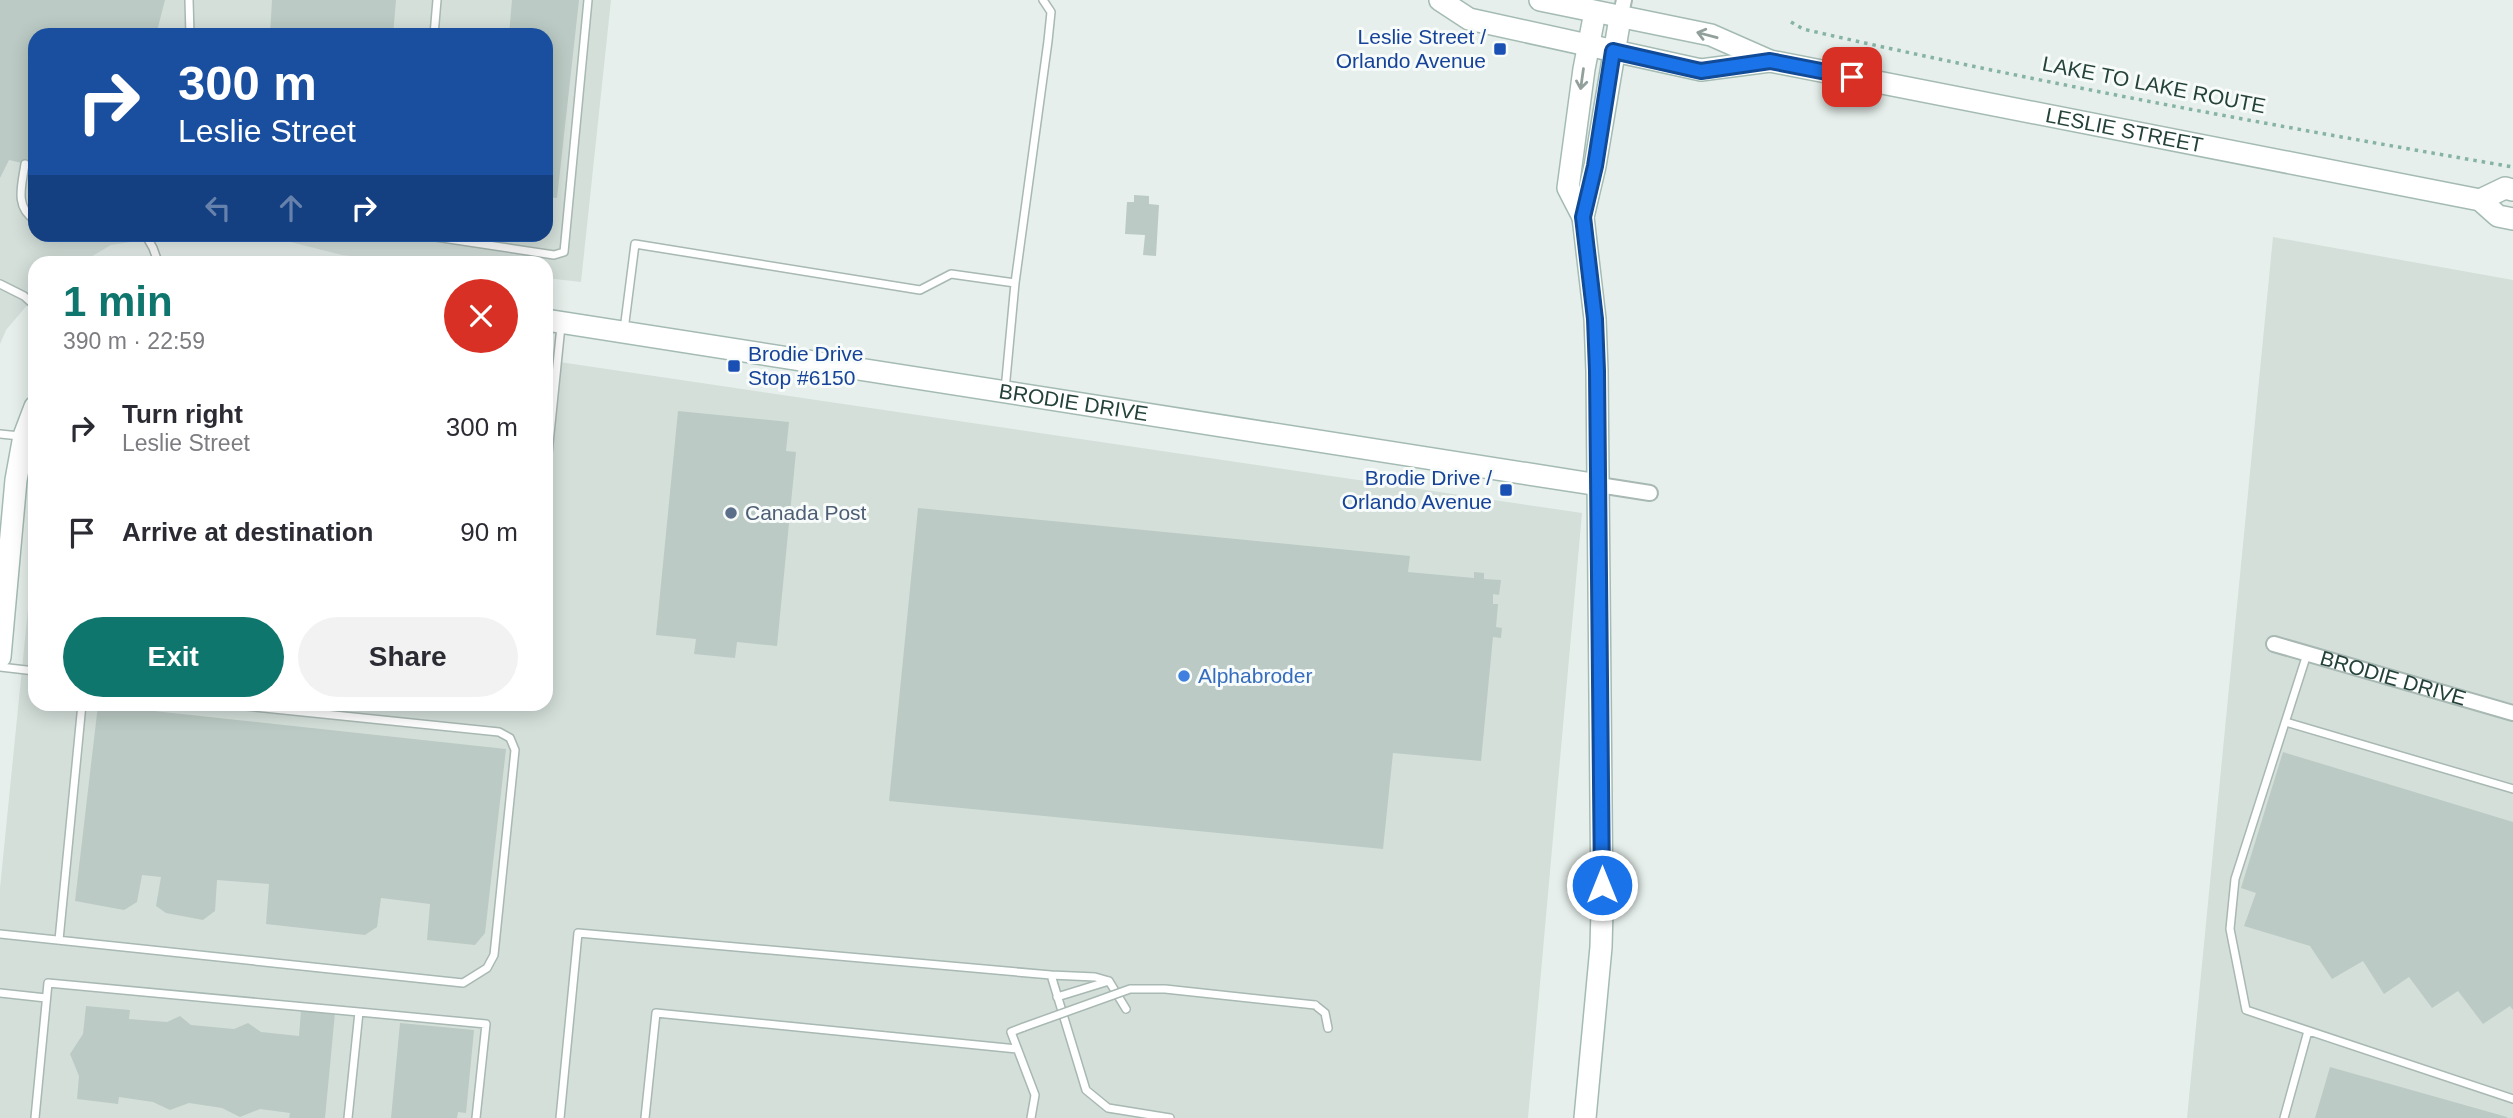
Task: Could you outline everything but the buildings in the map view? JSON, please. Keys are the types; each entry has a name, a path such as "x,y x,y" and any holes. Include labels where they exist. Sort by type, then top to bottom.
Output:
{"street":[{"name":"LESLIE STREET","path":"1440,0 1469,19 1701,71 1770,61"},
{"name":"LESLIE STREET","path":"1540,0 1622,9 1711,35 1770,61 2480,201 2498,216 2513,219"},
{"path":"1583,217 1568,188 1596,6"},
{"path":"1584,1118 1601,947 1602,910 1595,319 1583,217 1595,166 1622,9"},
{"path":"2480,201 2505,188 2513,190"},
{"name":"BRODIE DRIVE","path":"554,321 1599,485"},
{"path":"0,657 16,480 28,425"},
{"path":"1599,485 1650,492"},
{"name":"BRODIE DRIVE","path":"2274,645 2513,713"}],"lane":[{"path":"189,0 190,28"},
{"path":"435,28 437,0"},
{"path":"469,242 554,255 564,252 588,0"},
{"path":"1004,391 1015,283 1051,12 1043,0"},
{"path":"25,163 20,201 28,216"},
{"path":"624,331 635,244 920,290 951,274 1015,283"},
{"path":"0,284 28,300"},
{"path":"553,338 554,321"},
{"path":"0,434 24,436"},
{"path":"2307,654 2235,879 2230,929 2246,1010 2513,1098"},
{"path":"0,667 28,670"},
{"path":"59,940 81,711"},
{"path":"0,934 463,983 487,968 494,955 513,777 515,750 510,738 499,732 294,711"},
{"path":"2286,722 2513,789"},
{"path":"559,1118 578,933 1095,977 1109,981 1126,1009"},
{"path":"1051,975 1086,1090 1108,1108 1170,1118"},
{"path":"1057,997 1109,981"},
{"path":"35,1118 48,983 486,1024 476,1118"},
{"path":"1031,1118 1035,1095 1012,1032 1130,989 1165,989 1315,1005 1325,1013 1328,1028"},
{"path":"0,993 46,998"},
{"path":"348,1118 359,1012"},
{"path":"645,1118 656,1013 1017,1049"},
{"path":"2284,1118 2308,1031"}],"path":[{"name":"LAKE TO LAKE ROUTE","path":"1791,22 1803,29 1914,54 2277,126 2513,167"}],"shaded area":[{"path":"0,0 611,0 581,282 553,279 553,256 352,256 291,242 553,242 553,28 28,28 28,242 131,242 111,245 92,256 28,256 28,304 6,330 0,344"},
{"path":"2273,237 2513,280 2513,1118 2187,1118"},
{"path":"553,361 1582,513 1528,1118 0,1118 0,888 28,609 28,711 553,711"}],"place":[{"name":"Leslie Street / Orlando Avenue","path":"1500,49"},
{"name":"Brodie Drive Stop #6150","path":"734,366"},
{"name":"Brodie Drive / Orlando Avenue","path":"1506,490"},
{"name":"Canada Post","path":"731,513"},
{"name":"Alphabroder","path":"1184,676"}],"route":[{"path":"1602,885 1597,371 1595,319 1583,217 1595,166 1613,51 1701,71 1770,61 1852,77"}]}
